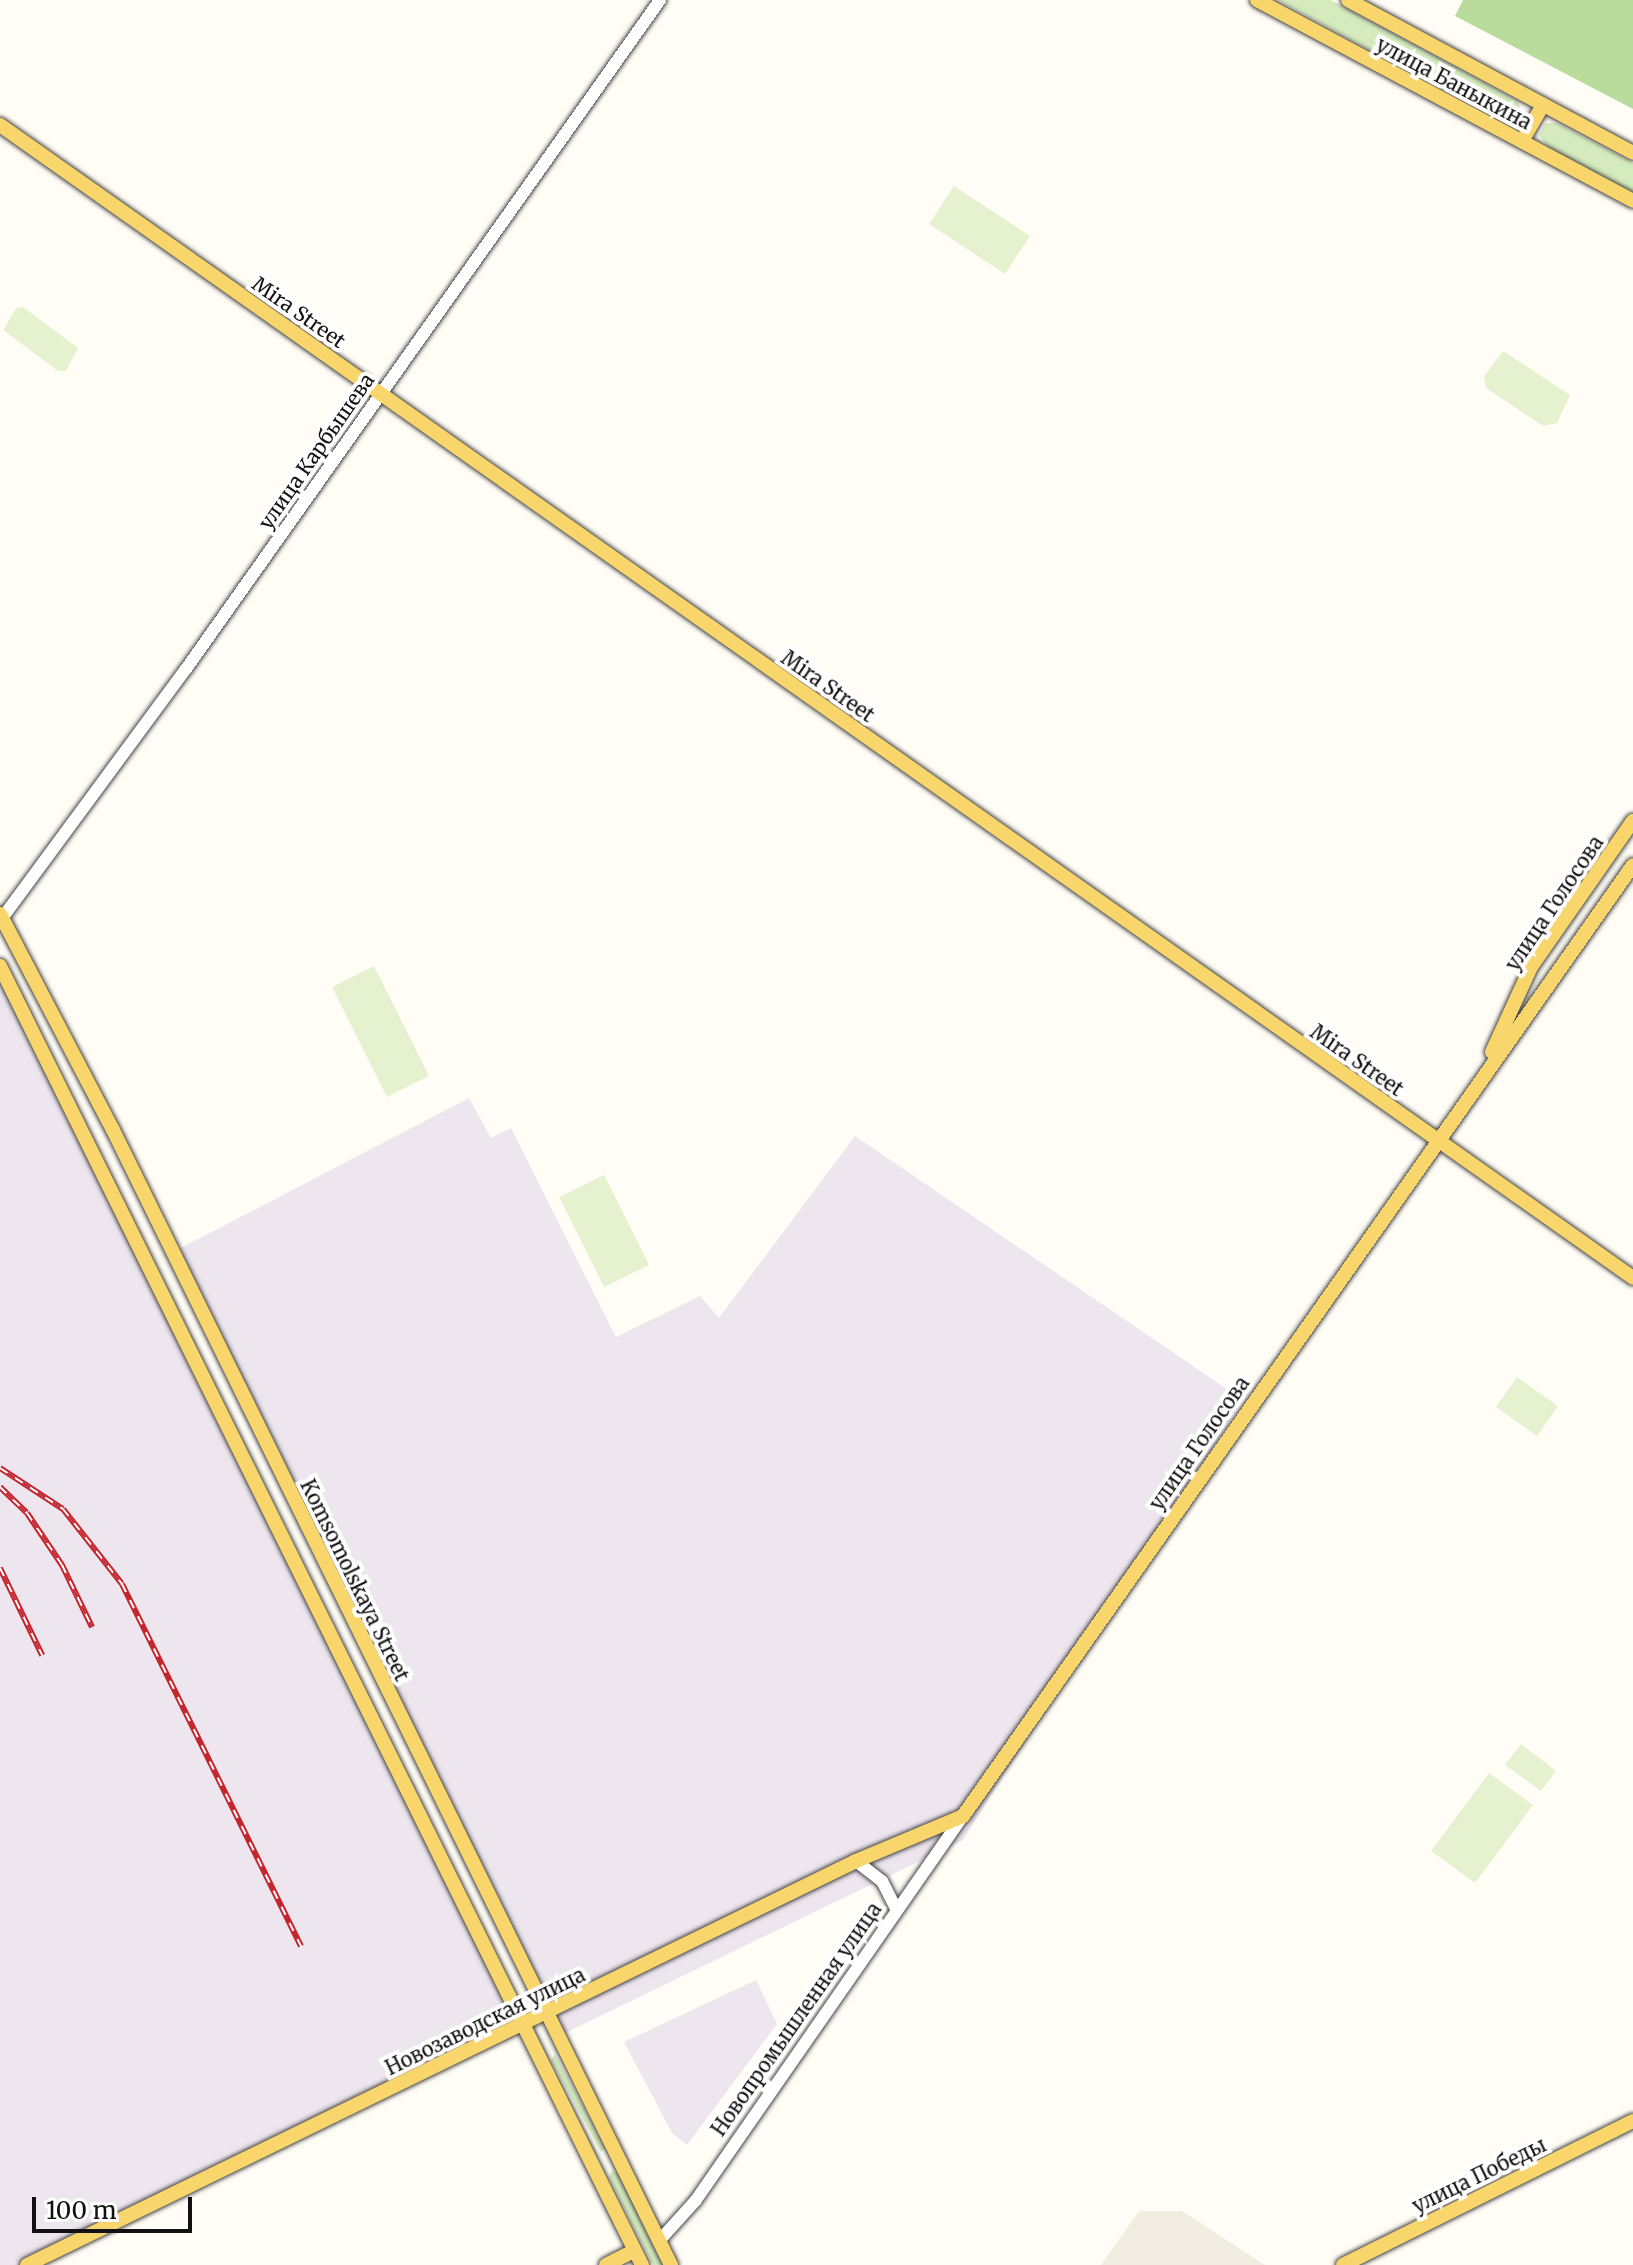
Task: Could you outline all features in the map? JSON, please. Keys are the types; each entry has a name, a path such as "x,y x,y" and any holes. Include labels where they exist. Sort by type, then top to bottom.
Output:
{"main road":[{"name":"улица Баныкина","path":"1257,0 1633,201"},
{"name":"улица Баныкина","path":"1348,0 1633,153"},
{"path":"1522,141 1543,105"},
{"name":"Mira Street","path":"0,125 1633,1278"},
{"name":"улица Голосова","path":"1469,1094 1531,967 1633,821"},
{"name":"улица Голосова","path":"963,1816 1436,1140 1633,865"},
{"name":"Komsomolskaya Street","path":"1,919 113,1130 544,2014 671,2265"},
{"path":"0,966 638,2258 606,2265"},
{"path":"1531,967 1534,977 1550,981"},
{"path":"266,1508 292,1495"},
{"path":"363,1705 388,1693"},
{"name":"Новозаводская улица","path":"30,2264 856,1861 963,1816"},
{"name":"улица Победы","path":"1343,2265 1633,2121"},
{"path":"593,2168 616,2156"}],"street":[{"name":"улица Карбышева","path":"1,919 660,0"},
{"name":"Новопромышленная улица","path":"659,2241 696,2200 896,1908 963,1816"},
{"path":"856,1861 882,1881 896,1908"}],"shaded area":[{"path":"0,977 522,2026 27,2265 0,2265"},
{"path":"469,1098 491,1138 511,1128 616,1337 700,1296 719,1318 855,1136 1243,1400 963,1840 563,2034 177,1250"},
{"path":"756,1980 777,2024 687,2145 672,2133 624,2042"},
{"path":"1139,2211 1182,2211 1265,2265 1101,2265"}],"green space":[{"path":"1278,0 1331,0 1519,102 1521,117 1513,124 1504,123"},
{"path":"1463,0 1633,0 1633,109 1455,16"},
{"path":"1546,123 1557,123 1633,163 1633,193 1548,147 1539,135"},
{"path":"954,186 1030,236 1005,274 929,224"},
{"path":"23,307 78,348 66,371 58,371 3,330 16,308"},
{"path":"1503,351 1570,395 1557,423 1543,426 1486,388 1484,376"},
{"path":"374,966 429,1076 387,1097 332,987"},
{"path":"604,1175 649,1265 604,1287 559,1197"},
{"path":"1517,1377 1558,1406 1537,1436 1496,1407"},
{"path":"1521,1744 1556,1771 1541,1791 1505,1765"},
{"path":"1489,1773 1533,1805 1475,1883 1431,1851"},
{"path":"555,2054 605,2148 601,2152 551,2060"},
{"path":"612,2171 618,2173 665,2265 653,2265 609,2177"}],"railway":[{"path":"0,1468 63,1509 122,1584 301,1946"},
{"path":"0,1487 27,1513 62,1565 92,1627"},
{"path":"0,1568 42,1655"}]}
